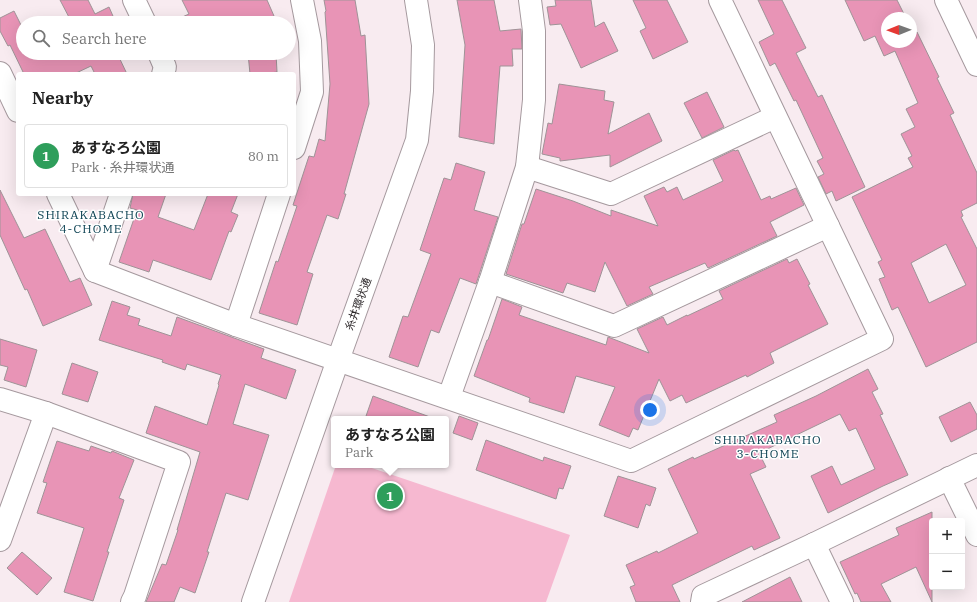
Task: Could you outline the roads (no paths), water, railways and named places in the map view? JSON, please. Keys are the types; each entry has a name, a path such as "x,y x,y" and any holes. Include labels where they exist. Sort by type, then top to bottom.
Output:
{"street":[{"path":"134,0 142,16"},
{"path":"296,142 312,92 310,41 302,0"},
{"name":"糸井環状通","path":"253,602 417,140 422,91 423,45 416,0"},
{"path":"449,397 490,282 527,167 534,100 534,32 530,0"},
{"path":"59,196 95,271 236,325 449,397 631,461 882,339 720,0"},
{"path":"946,0 977,66"},
{"path":"162,60 165,67 164,72"},
{"path":"0,73 16,107"},
{"path":"527,167 611,194 775,117"},
{"path":"95,271 121,196"},
{"path":"236,325 278,196"},
{"path":"490,282 614,326 828,226"},
{"path":"0,399 46,413 179,462 132,602"},
{"path":"0,540 46,413"},
{"path":"702,602 703,596 977,465"},
{"path":"949,478 977,535"},
{"path":"814,544 842,602"}],"place":[{"name":"あすなろ公園","path":"390,496"}],"district":[{"name":"SHIRAKABACHO 4-CHOME","path":"91,221"},
{"name":"SHIRAKABACHO 3-CHOME","path":"768,446"}]}
